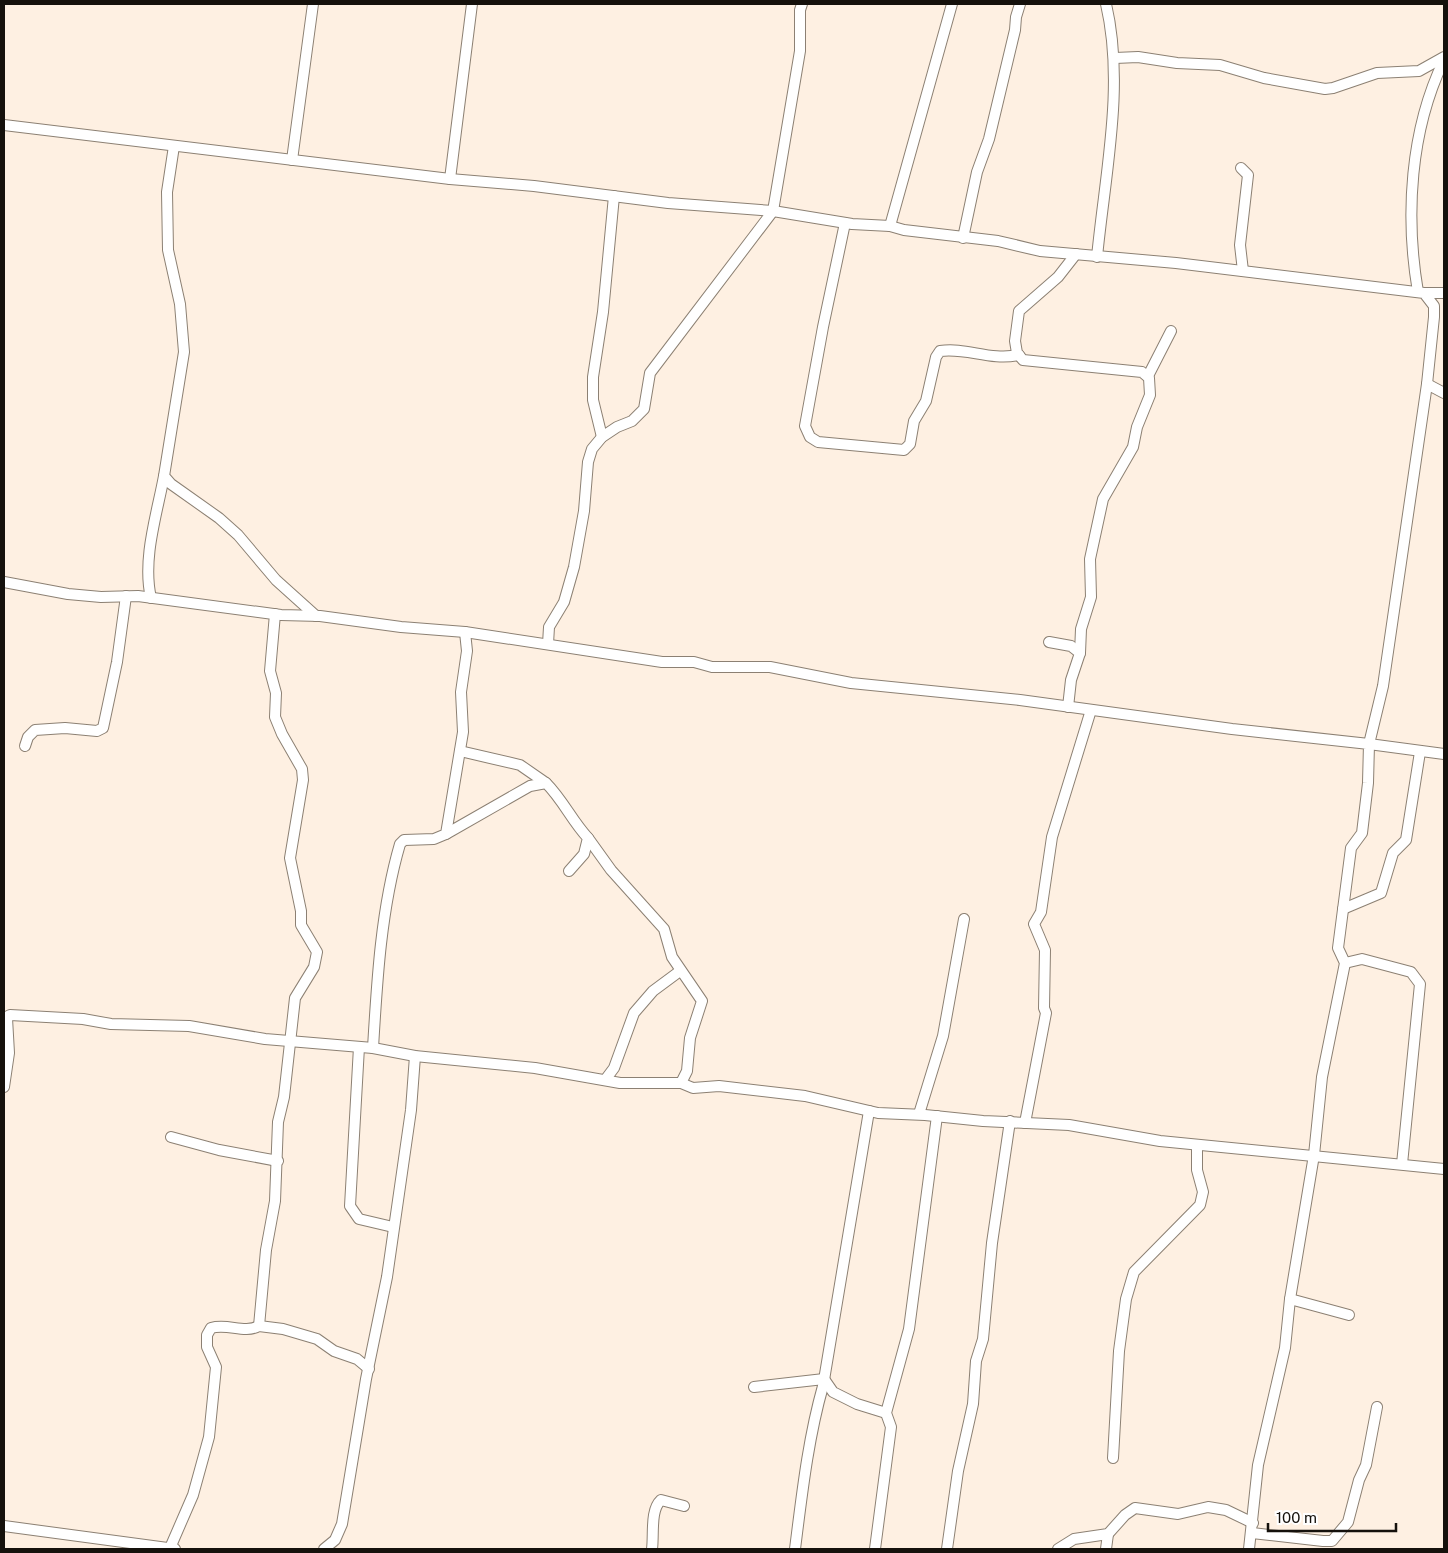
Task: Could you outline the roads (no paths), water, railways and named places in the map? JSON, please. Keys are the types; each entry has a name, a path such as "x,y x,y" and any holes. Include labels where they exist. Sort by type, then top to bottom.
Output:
{"street":[{"path":"292,160 313,4"},
{"path":"450,179 472,4"},
{"path":"548,644 549,627 564,602 574,567 584,511 589,456 602,438 617,427 632,421 644,409 650,373 774,211 800,51 800,10 802,4"},
{"path":"890,226 952,4"},
{"path":"963,238 977,172 989,139 1020,4"},
{"path":"1097,257 1112,111 1115,58 1106,4"},
{"path":"1115,58 1138,57 1177,63 1220,65 1264,78 1325,89 1377,73 1419,70 1444,59"},
{"path":"1249,1549 1253,1528 1258,1465 1281,1374 1290,1299 1314,1155 1322,1077 1345,963 1338,948 1351,848 1362,833 1368,783 1369,744 1383,686 1427,384 1434,306 1421,292 1412,250 1411,208 1423,118 1444,59"},
{"path":"4,125 450,179 668,203 774,211 845,223 890,226 963,238 998,241 1040,250 1097,257 1444,293"},
{"path":"151,598 148,577 150,556 184,352 180,304 168,250 167,192 174,146"},
{"path":"1241,168 1248,175 1240,245 1243,271"},
{"path":"602,438 593,400 593,378 603,312 614,196"},
{"path":"845,223 805,426 810,437 818,442 904,450 910,444 914,421 926,401 936,357 940,351 949,349 1002,358 1019,355"},
{"path":"1076,254 1058,277 1020,311 1015,341 1019,355 1024,360 1142,372 1148,376"},
{"path":"1068,707 1071,680 1080,653 1081,629 1091,596 1090,559 1103,499 1133,447 1137,427 1150,395 1148,376 1170,331"},
{"path":"1427,384 1444,393"},
{"path":"164,476 171,484 219,518 238,535 283,588 316,616"},
{"path":"4,582 68,594 151,598 275,614 316,616 401,627 465,632 662,662 694,662 712,667 770,667 851,683 1011,699 1444,754"},
{"path":"25,746 28,737 35,730 65,728 97,731 103,728 117,662 126,596"},
{"path":"259,1326 266,1250 275,1202 278,1122 284,1097 295,998 314,967 317,952 301,925 301,911 290,858 302,769 282,734 276,717 276,693 270,671 275,614"},
{"path":"446,834 463,732 461,692 467,651 465,632"},
{"path":"1048,642 1071,646 1080,653"},
{"path":"1025,1123 1046,1013 1044,1008 1045,950 1034,924 1041,912 1052,838 1091,710"},
{"path":"460,750 520,765 546,783 558,794 578,827 611,870 664,930 669,952 703,1003 690,1038 687,1071 681,1083"},
{"path":"1343,909 1381,893 1393,854 1406,840 1420,752"},
{"path":"373,1048 376,1002 389,892 400,844 404,840 434,840 530,786 546,783"},
{"path":"569,871 584,854 588,838"},
{"path":"919,1114 944,1036 964,919"},
{"path":"1345,963 1362,959 1411,972 1420,984 1402,1164"},
{"path":"605,1080 614,1068 634,1013 652,991 680,970"},
{"path":"4,1087 9,1053 5,1018 10,1015 53,1017 110,1024 188,1026 208,1031 290,1041 373,1048 415,1056 535,1068 620,1083 681,1083 693,1088 726,1087 805,1096 869,1111 919,1114 983,1122 1068,1125 1160,1141 1444,1169"},
{"path":"359,1047 350,1206 358,1219 393,1227"},
{"path":"324,1549 335,1540 342,1524 387,1277 411,1110 415,1056"},
{"path":"795,1549 807,1460 824,1379 869,1111"},
{"path":"875,1549 891,1427 886,1413 909,1329 936,1116"},
{"path":"947,1549 958,1471 973,1404 976,1361 983,1339 992,1243 1010,1122"},
{"path":"172,1137 219,1150 278,1161"},
{"path":"1113,1458 1119,1351 1129,1288 1134,1272 1200,1204 1203,1192 1197,1170 1197,1145"},
{"path":"1290,1299 1349,1315"},
{"path":"4,1526 172,1549 193,1495 208,1438 216,1367 207,1346 207,1335 211,1328 218,1326 245,1330 259,1326 283,1329 317,1339 334,1352 357,1359 369,1369"},
{"path":"754,1387 824,1379"},
{"path":"824,1379 833,1392 857,1404 886,1413"},
{"path":"1106,1549 1108,1534 1125,1515 1135,1508 1178,1514 1208,1507 1226,1510 1253,1528 1332,1541 1348,1522 1359,1480 1366,1465 1377,1407"},
{"path":"652,1549 653,1511 656,1505 661,1500 684,1506"},
{"path":"1058,1549 1074,1539 1108,1534"}]}
